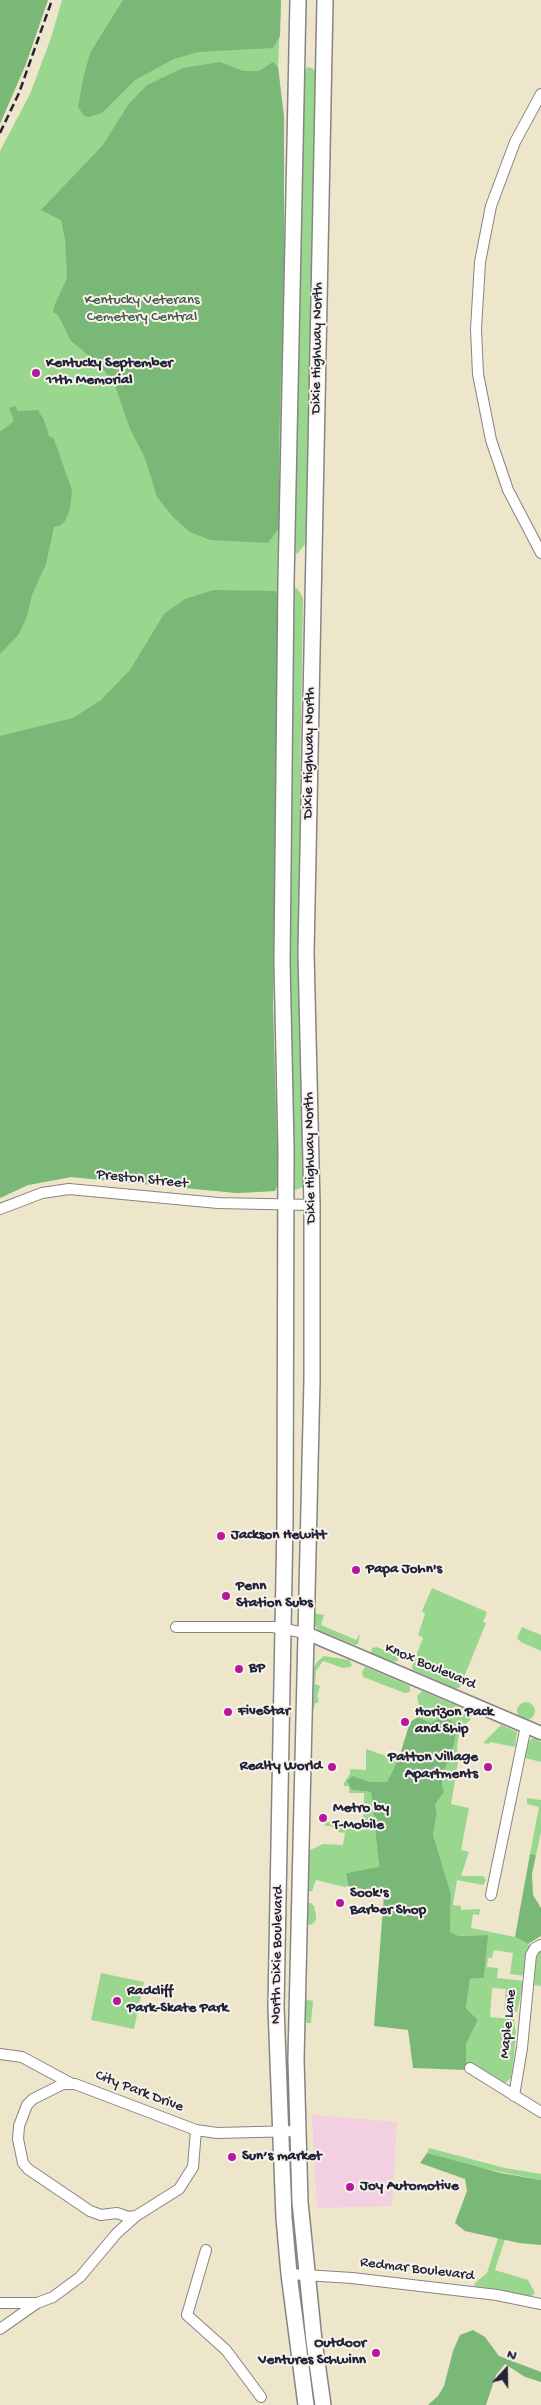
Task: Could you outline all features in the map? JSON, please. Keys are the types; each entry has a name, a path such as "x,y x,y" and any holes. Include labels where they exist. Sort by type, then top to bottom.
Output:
{"highway":[{"name":"Dixie Highway North","path":"285,1504 286,1149 282,951 286,601 298,0"},
{"name":"Dixie Highway North","path":"309,1506 312,1380 312,1205 306,953 325,0"},
{"name":"North Dixie Boulevard","path":"285,1504 276,1993 280,2131 289,2274 306,2405"},
{"name":"North Dixie Boulevard","path":"309,1506 297,1979 297,2131 300,2202 323,2405"}],"main road":[{"name":"Knox Boulevard","path":"306,1633 541,1733"}],"street":[{"path":"541,94 515,142 492,206 480,262 476,329 478,374 491,440 508,490 541,553"},
{"name":"Preston Street","path":"0,1209 42,1194 69,1189 214,1202 312,1205"},
{"path":"176,1627 284,1628 306,1633"},
{"path":"491,1894 526,1726"},
{"name":"Maple Lane","path":"514,2096 522,2048 531,1955 535,1948 541,1946"},
{"name":"City Park Drive","path":"0,2054 22,2057 72,2084 196,2130 217,2133 297,2131"},
{"path":"470,2068 541,2112"},
{"name":"City Park Drive","path":"72,2084 63,2084 34,2099 27,2106 21,2117 18,2132 23,2164 90,2212 101,2215 117,2213 128,2217 136,2216"},
{"name":"City Park Drive","path":"0,2302 37,2303 53,2298 80,2277 117,2233 136,2216 180,2190 193,2167 196,2130"},
{"path":"206,2250 187,2315 226,2350 262,2397"},
{"name":"Redmar Boulevard","path":"289,2274 352,2278 497,2295 541,2304"},
{"path":"0,2329 37,2303"}],"shaded area":[{"path":"312,2115 397,2122 392,2206 317,2208"}],"green space":[{"path":"0,0 48,0 26,64 0,124"},
{"name":"Kentucky Veterans Cemetery Central","path":"62,0 281,0 278,67 284,118 284,270 277,593 273,1007 278,1184 275,1191 237,1193 71,1177 28,1185 0,1198 0,151 30,94 51,38"},
{"path":"123,0 281,0 280,36 273,48 198,52 174,59 135,80 102,113 89,117 84,116 78,107 90,53"},
{"path":"220,62 243,71 259,71 273,62 278,67 284,118 284,270 279,441 279,528 268,543 210,540 190,532 173,517 157,497 145,458 130,429 114,383 98,363 71,341 58,315 53,312 67,278 65,239 61,220 41,210 103,145 128,105 147,85 183,68"},
{"path":"308,67 316,72 307,542 297,554 295,552 303,72"},
{"path":"15,406 18,411 38,410 44,420 49,436 54,439 72,490 70,509 65,521 61,525 54,527 46,564 32,595 27,616 19,634 0,654 0,432 14,421 9,408"},
{"path":"297,588 303,598 300,786 305,1182 303,1187 296,1190 292,1186 288,931 294,589"},
{"path":"214,590 275,591 278,595 273,1007 278,1184 275,1191 237,1193 71,1177 28,1185 0,1198 0,736 73,718 101,700 130,670 164,614 185,599"},
{"path":"432,1588 487,1612 483,1622 486,1623 460,1687 456,1689 413,1670 412,1666 423,1638 418,1635 425,1614 422,1611"},
{"path":"314,1613 324,1615 321,1625 356,1640 360,1634 358,1644 355,1645 318,1630 314,1623"},
{"path":"522,1627 541,1635 541,1651 521,1642 517,1638"},
{"path":"377,1647 397,1656 398,1661 393,1662 371,1653 372,1648"},
{"path":"324,1656 349,1660 352,1665 343,1668 323,1661 316,1671 315,1684 320,1686 317,1697 319,1698 318,1703 315,1703 314,1709 311,1710 312,1671 317,1662"},
{"path":"365,1667 410,1686 410,1692 405,1693 363,1677 362,1672"},
{"path":"422,1691 469,1711 472,1715 470,1720 465,1724 461,1723 460,1726 457,1748 458,1762 451,1804 469,1808 461,1850 469,1852 461,1876 483,1876 486,1880 483,1885 457,1880 453,1905 461,1906 461,1910 480,1909 479,1915 473,1914 471,1928 515,1937 531,1946 526,1976 510,1974 513,1953 494,1950 492,1958 488,1958 487,1967 498,1968 497,1978 524,1981 517,2012 504,2009 506,1989 492,1988 490,2017 514,2019 516,2035 511,2078 505,2083 466,2070 466,2044 478,2020 466,2008 470,1979 484,1978 487,1935 459,1936 450,1932 451,1894 433,1834 437,1813 435,1805 444,1792 442,1785 444,1771 452,1752 431,1723 418,1717 419,1706 417,1696"},
{"path":"526,1702 532,1705 535,1711 532,1717 526,1720 520,1717 517,1711 520,1705"},
{"path":"418,1717 431,1723 442,1717 452,1721 457,1728 452,1752 444,1771 442,1785 444,1792 435,1805 437,1813 433,1834 451,1894 450,1932 459,1936 488,1935 484,1978 470,1979 466,2008 478,2020 466,2044 466,2070 413,2068 408,2030 374,2026 384,1894 348,1886 346,1873 379,1867 371,1792 352,1790 347,1781 353,1776 370,1782 387,1782 399,1758 410,1722"},
{"path":"501,1725 517,1732 515,1747 490,1742 489,1744 483,1743"},
{"path":"533,1738 541,1742 541,1762 525,1758 527,1742"},
{"path":"366,1749 398,1760 387,1782 370,1782 353,1776 352,1790 371,1792 379,1868 346,1873 348,1886 345,1887 316,1880 312,1891 306,1892 308,1851 323,1844 343,1845 345,1833 339,1832 331,1826 325,1826 325,1822 363,1823 364,1793 349,1793 349,1786 344,1786 344,1783 350,1774 350,1769 366,1770"},
{"path":"527,1798 541,1800 541,1832 536,1855 530,1854 539,1807 527,1804"},
{"path":"530,1854 536,1855 532,1874 533,1895 541,1908 541,1936 528,1944 515,1937"},
{"path":"307,1903 311,1903 314,1906 316,1915 316,1920 311,1925 307,1924"},
{"path":"541,1950 541,1986 534,1985 537,1952"},
{"name":"Radcliff Park-Skate Park","path":"101,1973 144,1982 134,2029 91,2020"},
{"path":"304,1999 313,2001 311,2023 307,2023 303,2017"},
{"path":"429,2148 505,2168 541,2174 541,2180 472,2166 427,2153"},
{"path":"427,2153 501,2173 541,2180 541,2245 519,2243 465,2231 455,2223 467,2191 465,2179 420,2163"},
{"path":"498,2238 505,2239 495,2270 528,2280 535,2293 531,2297 474,2288 475,2283 487,2273"},
{"path":"473,2330 485,2337 499,2356 541,2372 541,2382 525,2377 505,2364 496,2375 486,2405 428,2405 438,2396 444,2386 453,2351 460,2335"}],"railway":[{"path":"0,133 19,93 52,0"}],"place":[{"name":"Kentucky September 11th Memorial","path":"36,373"},
{"name":"Jackson Hewitt","path":"221,1536"},
{"name":"Papa John's","path":"356,1570"},
{"name":"Penn Station Subs","path":"226,1596"},
{"name":"BP","path":"239,1669"},
{"name":"FiveStar","path":"228,1712"},
{"name":"Horizon Pack and Ship","path":"405,1722"},
{"name":"Realty World","path":"332,1767"},
{"name":"Patton Village Apartments","path":"488,1767"},
{"name":"Metro by T-Mobile","path":"323,1818"},
{"name":"Sook's Barber Shop","path":"340,1903"},
{"name":"Radcliff Park-Skate Park","path":"117,2001"},
{"name":"Sun’s market","path":"232,2157"},
{"name":"Joy Automotive","path":"350,2187"},
{"name":"Outdoor Ventures Schwinn","path":"376,2353"}]}
